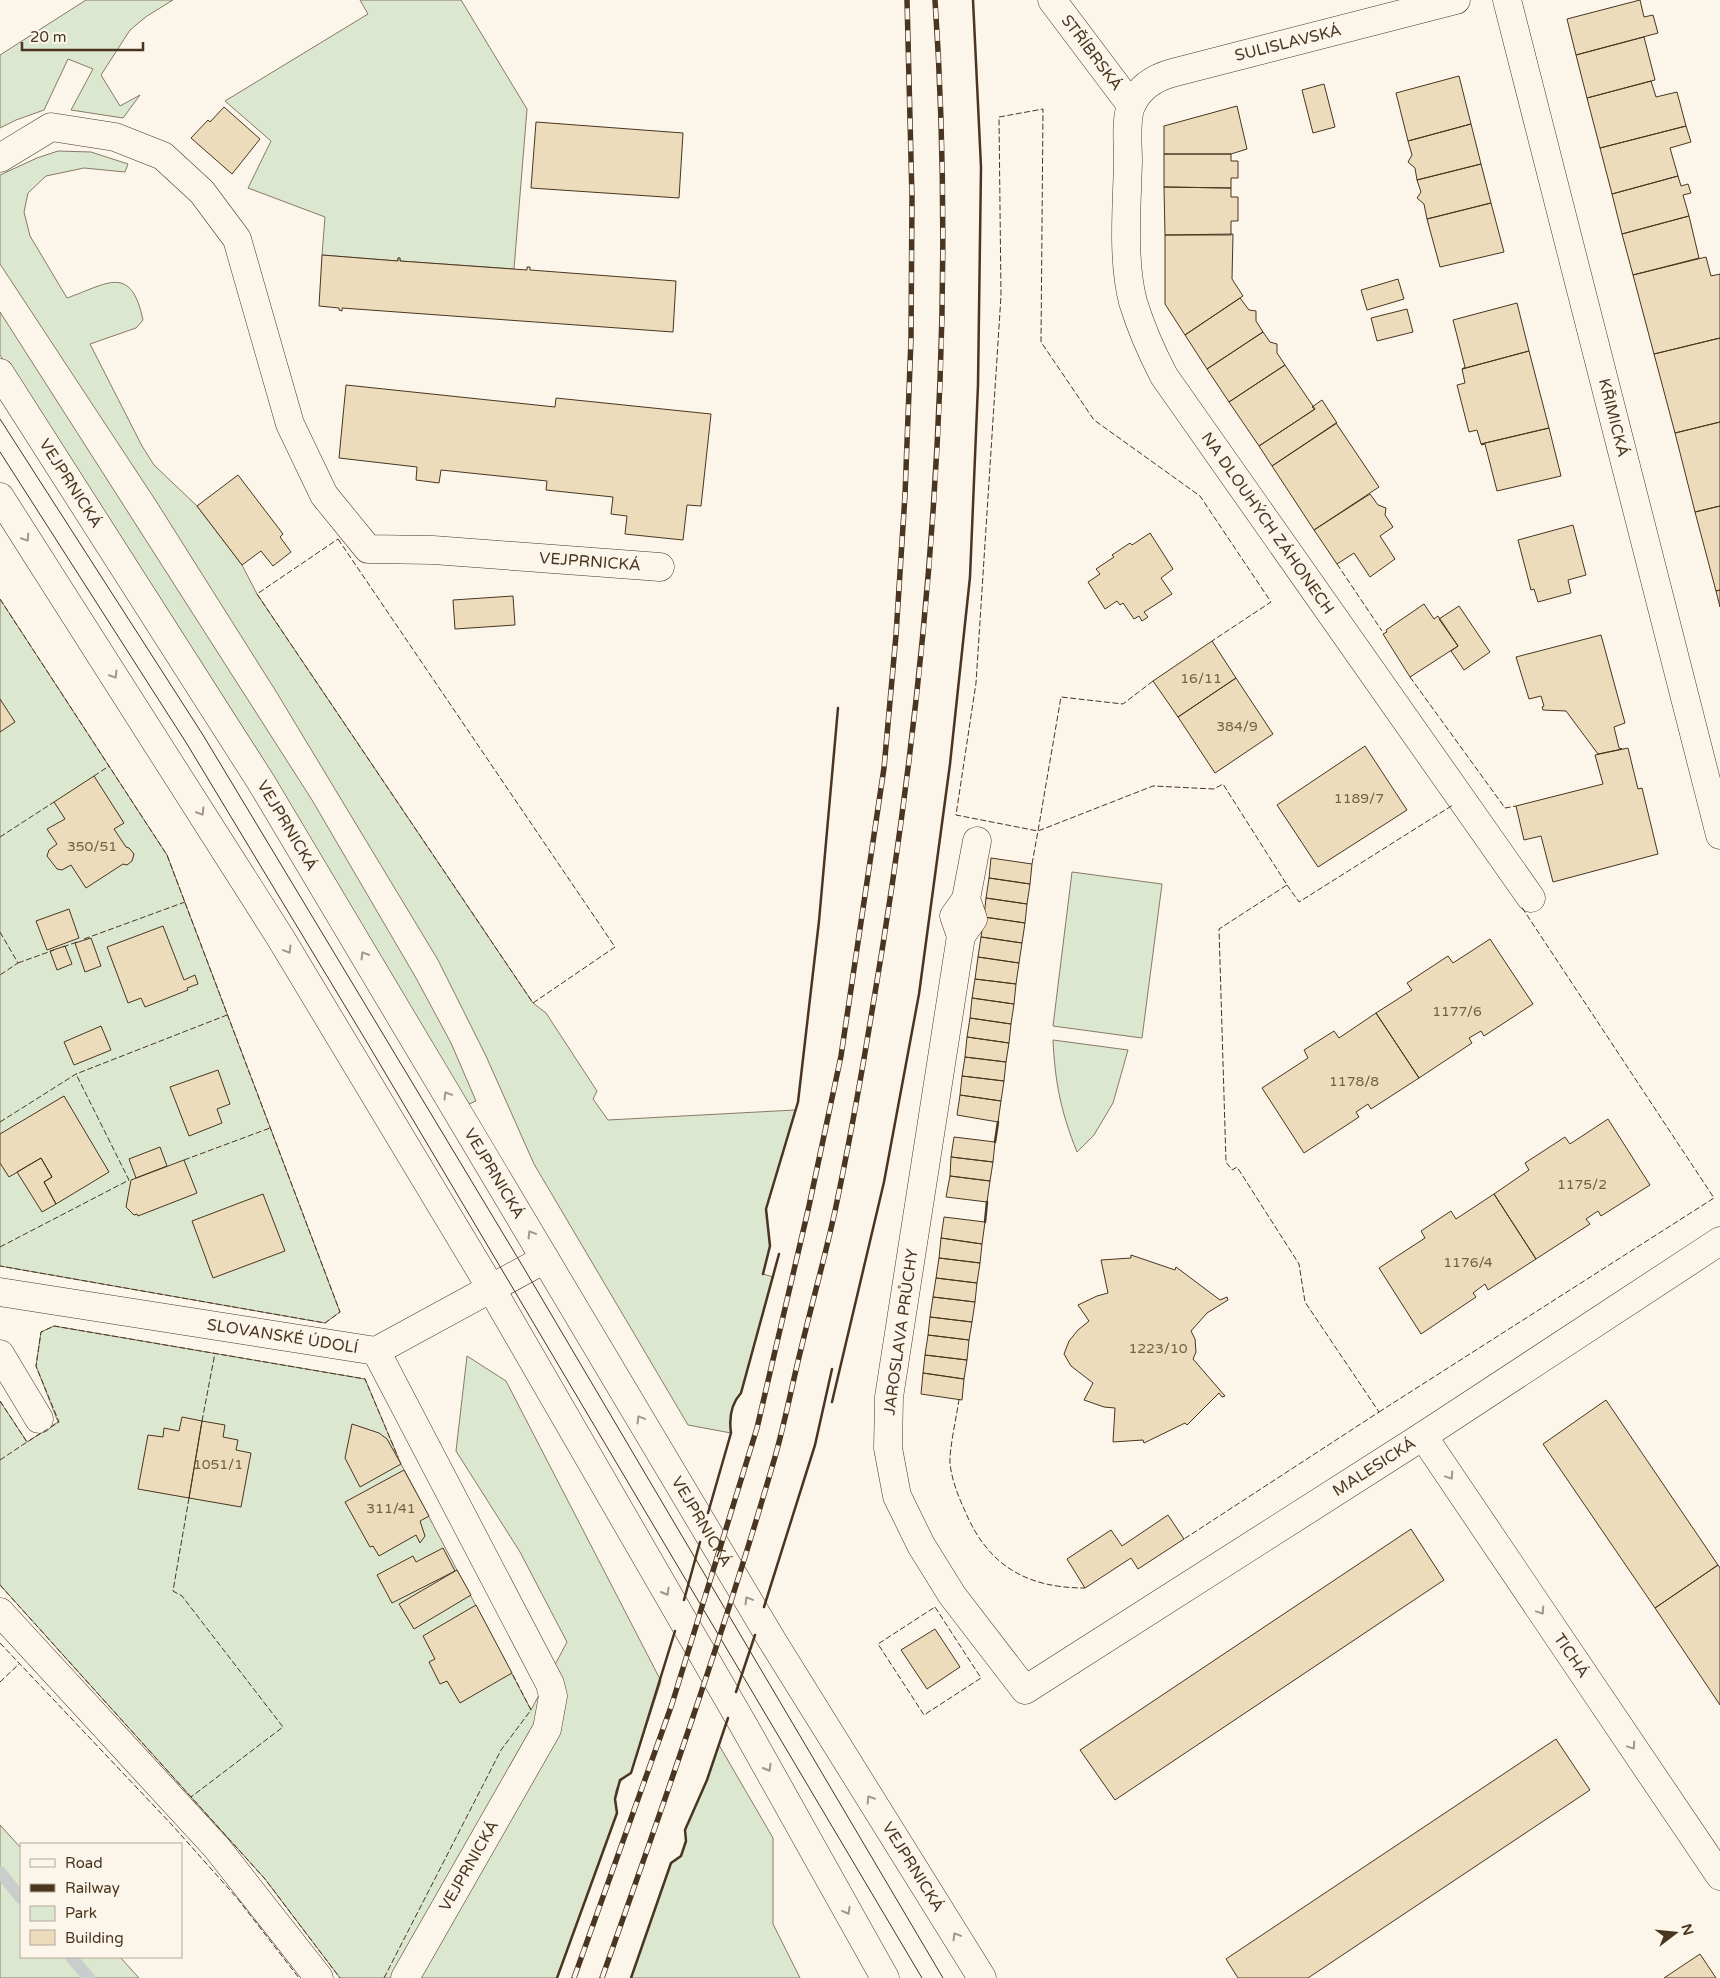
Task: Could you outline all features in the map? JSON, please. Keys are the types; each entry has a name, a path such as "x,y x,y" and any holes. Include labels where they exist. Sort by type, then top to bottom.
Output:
{"street":[{"name":"STŘÍBRSKÁ","path":"1052,0 1131,105"},
{"name":"SULISLAVSKÁ","path":"1131,105 1145,85 1159,76 1456,0"},
{"name":"KŘIMICKÁ","path":"1507,0 1720,835"},
{"name":"NA DLOUHÝCH ZÁHONECH","path":"1131,105 1128,129 1127,252 1133,300 1146,342 1164,376 1530,898"},
{"name":"VEJPRNICKÁ","path":"0,158 51,127 115,137 163,156 202,192 237,239 290,424 324,495 368,549 433,550 660,567"},
{"name":"VEJPRNICKÁ","path":"0,373 261,782 806,1698 982,1978"},
{"path":"0,497 280,937 491,1288 762,1757 885,1978"},
{"name":"JAROSLAVA PRŮCHY","path":"977,841 966,898 954,916 961,936 889,1397 888,1448 897,1496 920,1545 952,1595 1025,1690"},
{"name":"MALESICKÁ","path":"1025,1690 1423,1436 1720,1241"},
{"name":"SLOVANSKÉ ÚDOLÍ","path":"0,1292 376,1351 545,1259"},
{"name":"VEJPRNICKÁ","path":"376,1351 550,1684 553,1696 547,1729 406,1978"},
{"path":"0,1354 40,1419"},
{"name":"TICHÁ","path":"1423,1436 1720,1876"},
{"path":"0,1612 218,1848 319,1978"}],"green space":[{"path":"86,0 173,0 147,16 130,30 101,75 120,106 140,95 123,118 71,110 93,69 68,59 44,110 0,128 0,55"},
{"path":"360,0 461,0 527,109 514,269 400,261 400,258 398,258 398,261 322,255 325,217 248,188 271,141 225,101 368,14"},
{"path":"58,151 91,152 128,164 125,172 84,168 46,176 28,193 24,212 30,236 67,298 115,282 124,284 132,291 138,302 143,320 136,328 90,344 142,446 154,465 197,506 242,565 257,594 533,1003 546,1013 597,1091 593,1099 608,1120 795,1110 766,1209 770,1246 763,1274 773,1277 741,1393 735,1402 732,1412 730,1422 731,1433 688,1425 534,1164 486,1056 438,960 277,693 156,501 0,264 0,175 37,158"},
{"path":"0,312 312,800 416,978 451,1043 476,1101 469,1104 0,355"},
{"path":"0,599 167,855 340,1312 325,1323 0,1266"},
{"path":"1072,872 1162,884 1142,1038 1053,1026"},
{"path":"1053,1040 1128,1050 1113,1103 1094,1135 1077,1152 1060,1097 1055,1070"},
{"path":"54,1326 365,1379 401,1464 531,1710 567,1642 520,1552 456,1451 467,1356 506,1381 661,1681 631,1773 621,1781 616,1790 617,1813 557,1978 340,1978 265,1879 0,1585 0,1401 27,1442 58,1422 36,1366 41,1332"},
{"path":"719,1745 773,1838 773,1924 800,1978 631,1978 671,1863 681,1856 686,1841 685,1830 707,1780"},
{"path":"0,1825 20,1847 20,1958 121,1958 139,1978 0,1978"}],"building":[{"path":"1640,0 1644,17 1653,15 1658,33 1576,55 1567,19"},
{"path":"1644,37 1655,80 1587,98 1576,55"},
{"path":"1459,76 1471,124 1408,141 1396,93"},
{"path":"1651,81 1656,97 1677,92 1686,126 1600,148 1587,98"},
{"path":"1324,84 1335,127 1313,133 1302,90"},
{"path":"1237,106 1247,149 1231,154 1164,154 1164,126"},
{"path":"224,107 260,139 232,174 191,138"},
{"path":"536,122 683,133 679,198 531,188"},
{"path":"1471,124 1481,164 1417,180 1415,168 1408,162 1412,155 1408,141"},
{"path":"1686,126 1691,142 1670,148 1678,176 1612,194 1600,148"},
{"path":"1164,154 1231,154 1231,161 1238,161 1238,178 1231,178 1231,188 1164,187"},
{"path":"1481,164 1491,203 1427,219 1424,204 1417,198 1421,192 1417,180"},
{"path":"1678,176 1681,186 1688,184 1691,193 1683,195 1689,216 1622,234 1612,194"},
{"path":"1164,187 1231,188 1231,197 1238,197 1238,221 1231,221 1231,235 1165,235"},
{"path":"1491,203 1504,252 1440,267 1427,219"},
{"path":"1689,216 1699,258 1633,275 1622,234"},
{"path":"1233,234 1232,279 1243,296 1185,335 1165,304 1165,235"},
{"path":"322,255 398,261 398,258 400,258 400,261 527,270 527,267 530,267 530,270 676,281 673,332 342,308 342,311 339,308 319,306"},
{"path":"1706,257 1711,276 1720,274 1720,338 1654,354 1633,275"},
{"path":"1398,279 1404,299 1367,310 1361,290"},
{"path":"1240,298 1249,310 1256,311 1256,321 1263,332 1207,369 1185,335"},
{"path":"1517,303 1529,351 1462,369 1465,367 1453,320"},
{"path":"1407,309 1413,332 1377,341 1371,318"},
{"path":"1263,332 1270,342 1277,344 1277,353 1285,365 1229,402 1207,369"},
{"path":"1720,338 1720,422 1675,433 1654,354"},
{"path":"1529,351 1549,428 1481,444 1477,430 1469,432 1457,385 1465,383 1462,369"},
{"path":"1285,365 1315,409 1259,446 1229,402"},
{"path":"346,385 555,407 556,398 711,414 701,506 687,505 683,540 625,534 627,516 611,514 613,497 546,490 547,481 441,470 439,483 416,480 417,467 339,458"},
{"path":"1322,400 1337,423 1272,466 1259,446 1315,409 1312,407"},
{"path":"1720,422 1720,506 1695,512 1675,433"},
{"path":"1336,423 1379,487 1314,530 1272,466"},
{"path":"1549,428 1561,476 1497,491 1485,444 1481,444"},
{"path":"238,475 283,534 280,537 291,552 273,566 261,551 242,565 197,506"},
{"path":"1370,494 1378,505 1386,508 1385,515 1393,527 1380,536 1395,559 1370,577 1354,553 1337,564 1314,530"},
{"path":"1720,506 1720,590 1716,591 1695,512"},
{"path":"1573,525 1586,575 1568,580 1571,593 1538,602 1534,589 1531,590 1518,540"},
{"path":"1150,533 1173,569 1161,578 1172,594 1144,612 1148,617 1142,621 1139,616 1134,619 1123,603 1120,605 1117,601 1105,609 1088,582 1100,574 1096,569 1114,557 1112,555"},
{"path":"1720,590 1720,607 1716,591"},
{"path":"513,596 515,625 455,629 453,600"},
{"path":"1424,604 1434,619 1438,616 1458,646 1410,677 1383,634"},
{"path":"1459,606 1490,652 1464,670 1451,651 1458,646 1439,619"},
{"path":"1601,635 1625,723 1614,727 1619,748 1622,749 1598,754 1566,711 1543,710 1542,707 1544,706 1541,696 1529,699 1516,657"},
{"path":"1212,641 1236,678 1178,717 1153,681"},
{"path":"1236,678 1273,734 1215,773 1178,717"},
{"path":"0,699 15,722 0,732"},
{"path":"1365,746 1407,810 1318,867 1277,805"},
{"path":"1628,748 1638,789 1642,788 1658,854 1553,882 1541,836 1524,840 1516,806 1603,784 1595,755"},
{"path":"94,776 124,823 114,829 126,847 134,854 132,861 127,865 123,864 86,888 71,865 62,870 57,869 47,856 49,850 57,844 47,829 65,819 54,802"},
{"path":"991,858 1032,864 1030,884 989,878"},
{"path":"989,878 1030,884 1027,904 986,898"},
{"path":"986,898 1027,904 1025,923 984,917"},
{"path":"69,909 79,938 47,950 36,921"},
{"path":"984,917 1025,923 1022,943 981,937"},
{"path":"163,926 184,980 195,975 198,984 187,988 188,990 145,1007 141,998 128,1003 107,947"},
{"path":"981,937 1022,943 1019,963 978,957"},
{"path":"91,938 101,966 85,972 75,943"},
{"path":"1490,939 1533,1004 1484,1036 1481,1031 1469,1038 1472,1043 1419,1078 1376,1013 1412,990 1407,983 1448,956 1453,963"},
{"path":"65,946 72,964 57,970 50,951"},
{"path":"978,957 1019,963 1016,984 975,979"},
{"path":"975,979 1016,984 1014,1004 972,998"},
{"path":"972,998 1014,1004 1011,1024 970,1018"},
{"path":"1376,1013 1419,1078 1371,1109 1368,1104 1356,1112 1359,1117 1304,1153 1262,1088 1308,1058 1304,1050 1334,1031 1339,1038"},
{"path":"970,1018 1011,1024 1009,1043 967,1037"},
{"path":"101,1026 111,1050 74,1065 64,1042"},
{"path":"967,1037 1009,1043 1006,1062 965,1057"},
{"path":"965,1057 1006,1062 1004,1081 962,1076"},
{"path":"218,1070 230,1104 217,1109 222,1123 189,1136 170,1087"},
{"path":"962,1076 1004,1081 1001,1101 960,1095"},
{"path":"960,1095 1001,1101 998,1122 957,1115"},
{"path":"64,1096 109,1172 56,1204 44,1182 52,1177 41,1158 9,1177 0,1163 0,1134"},
{"path":"1608,1119 1650,1185 1601,1216 1598,1211 1586,1219 1590,1224 1536,1259 1494,1194 1529,1170 1525,1163 1565,1137 1570,1144"},
{"path":"954,1137 995,1142 993,1162 951,1157"},
{"path":"160,1147 167,1166 136,1178 129,1159"},
{"path":"951,1157 993,1162 990,1181 950,1176"},
{"path":"41,1158 52,1177 44,1182 56,1204 42,1212 17,1172"},
{"path":"184,1160 197,1193 138,1216 137,1214 134,1215 126,1207 131,1180"},
{"path":"950,1176 990,1181 987,1202 946,1197"},
{"path":"263,1194 285,1251 213,1278 192,1221"},
{"path":"1494,1194 1536,1259 1488,1290 1485,1284 1473,1293 1476,1297 1421,1334 1379,1268 1425,1238 1421,1231 1451,1211 1456,1219"},
{"path":"944,1217 985,1222 982,1244 941,1238"},
{"path":"941,1238 982,1244 980,1263 939,1258"},
{"path":"1131,1255 1175,1270 1176,1267 1220,1300 1227,1297 1228,1300 1207,1313 1191,1331 1195,1339 1196,1352 1193,1359 1225,1396 1222,1397 1219,1393 1187,1425 1185,1423 1144,1443 1143,1440 1113,1442 1115,1408 1104,1407 1084,1400 1093,1383 1071,1366 1064,1354 1069,1341 1089,1321 1078,1305 1108,1293 1101,1260 1131,1258"},
{"path":"939,1258 980,1263 977,1283 936,1278"},
{"path":"936,1278 977,1283 975,1302 933,1297"},
{"path":"933,1297 975,1302 972,1322 930,1317"},
{"path":"930,1317 972,1322 969,1340 928,1335"},
{"path":"928,1335 969,1340 967,1360 925,1355"},
{"path":"925,1355 967,1360 964,1379 923,1373"},
{"path":"923,1373 964,1379 962,1400 921,1394"},
{"path":"1606,1400 1718,1565 1655,1608 1543,1444"},
{"path":"182,1417 202,1421 189,1498 138,1489 148,1435 163,1437 164,1428 179,1431"},
{"path":"202,1421 225,1425 223,1437 238,1440 236,1450 251,1453 241,1507 189,1498"},
{"path":"352,1424 379,1433 387,1439 401,1464 360,1487 345,1458"},
{"path":"404,1470 429,1516 420,1521 425,1536 420,1543 416,1535 379,1556 373,1546 370,1547 345,1502"},
{"path":"1168,1515 1184,1539 1138,1569 1131,1558 1085,1588 1067,1559 1111,1530 1122,1546"},
{"path":"1411,1529 1444,1580 1115,1800 1080,1750"},
{"path":"443,1548 455,1571 392,1603 377,1575 413,1556 416,1562"},
{"path":"1718,1565 1720,1568 1720,1705 1655,1608"},
{"path":"457,1570 471,1595 414,1629 399,1604"},
{"path":"476,1605 512,1673 460,1703 447,1681 440,1684 429,1662 435,1659 423,1636"},
{"path":"935,1629 960,1667 927,1689 901,1650"},
{"path":"1556,1739 1590,1790 1308,1978 1238,1978 1226,1959"},
{"path":"1700,1954 1716,1978 1664,1978"}],"waterway":[{"path":"0,1872 20,1897"},
{"path":"72,1958 89,1978"}],"tram line":[{"path":"0,419 203,735 525,1270 943,1978"},
{"path":"0,452 187,744 368,1044 922,1978"}],"railway":[{"path":"574,1978 672,1704 757,1428 809,1206 841,1056 884,768 896,635 905,495 911,339 912,198 907,0"},
{"path":"602,1978 714,1654 775,1457 835,1211 868,1036 892,886 909,760 923,634 934,507 940,381 943,254 941,127 935,0"}],"fence":[{"path":"1153,681 1123,704 1061,697 1038,831 956,815 976,683 1001,296 999,117 1043,109 1041,342 1094,420 1200,496 1271,602 1212,641"},
{"path":"338,539 615,947 533,1003 257,594 338,539"},
{"path":"1337,564 1382,631"},
{"path":"0,599 167,855 340,1312 325,1323 0,1266"},
{"path":"1410,677 1505,808 1516,806"},
{"path":"94,776 109,766"},
{"path":"1032,864 1038,831 1153,786 1214,789 1223,784 1287,885 1219,929 1226,1162 1232,1170 1237,1167 1299,1264 1305,1302 1379,1412 1184,1539"},
{"path":"0,837 54,802"},
{"path":"1287,885 1299,902 1453,805"},
{"path":"84,939 185,902"},
{"path":"1379,1412 1714,1198 1521,906"},
{"path":"0,932 18,963 0,975"},
{"path":"63,947 77,942"},
{"path":"18,963 54,950"},
{"path":"0,1122 76,1074 227,1015"},
{"path":"0,1247 129,1180 76,1074"},
{"path":"184,1160 270,1128"},
{"path":"0,1401 27,1442 59,1422 36,1366 41,1332 54,1326 365,1379 398,1457"},
{"path":"202,1421 215,1353"},
{"path":"959,1399 950,1464 958,1494 974,1530 998,1560 1012,1570 1045,1584 1085,1588"},
{"path":"0,1460 27,1442"},
{"path":"189,1498 173,1591 182,1596 283,1727 191,1797"},
{"path":"0,1585 265,1879 340,1978"},
{"path":"935,1607 981,1678 924,1715 878,1644 935,1607"},
{"path":"0,1643 173,1826 237,1898 299,1978"},
{"path":"0,1682 19,1664"},
{"path":"384,1978 501,1750 531,1710 512,1673"}],"wall":[{"path":"832,1402 884,1182 919,994 950,764 970,577 978,385 981,167 973,0"},
{"path":"763,1274 770,1246 766,1209 798,1102 819,921 838,708"},
{"path":"995,1142 998,1122"},
{"path":"985,1222 987,1202"},
{"path":"708,1513 731,1433 730,1422 732,1412 735,1402 741,1393 779,1254"},
{"path":"764,1607 815,1445 832,1369"},
{"path":"684,1600 700,1542"},
{"path":"557,1978 617,1813 615,1799 620,1780 631,1773 675,1631"},
{"path":"736,1692 755,1635"},
{"path":"631,1978 671,1863 681,1856 686,1841 685,1830 707,1780 728,1718"}]}
